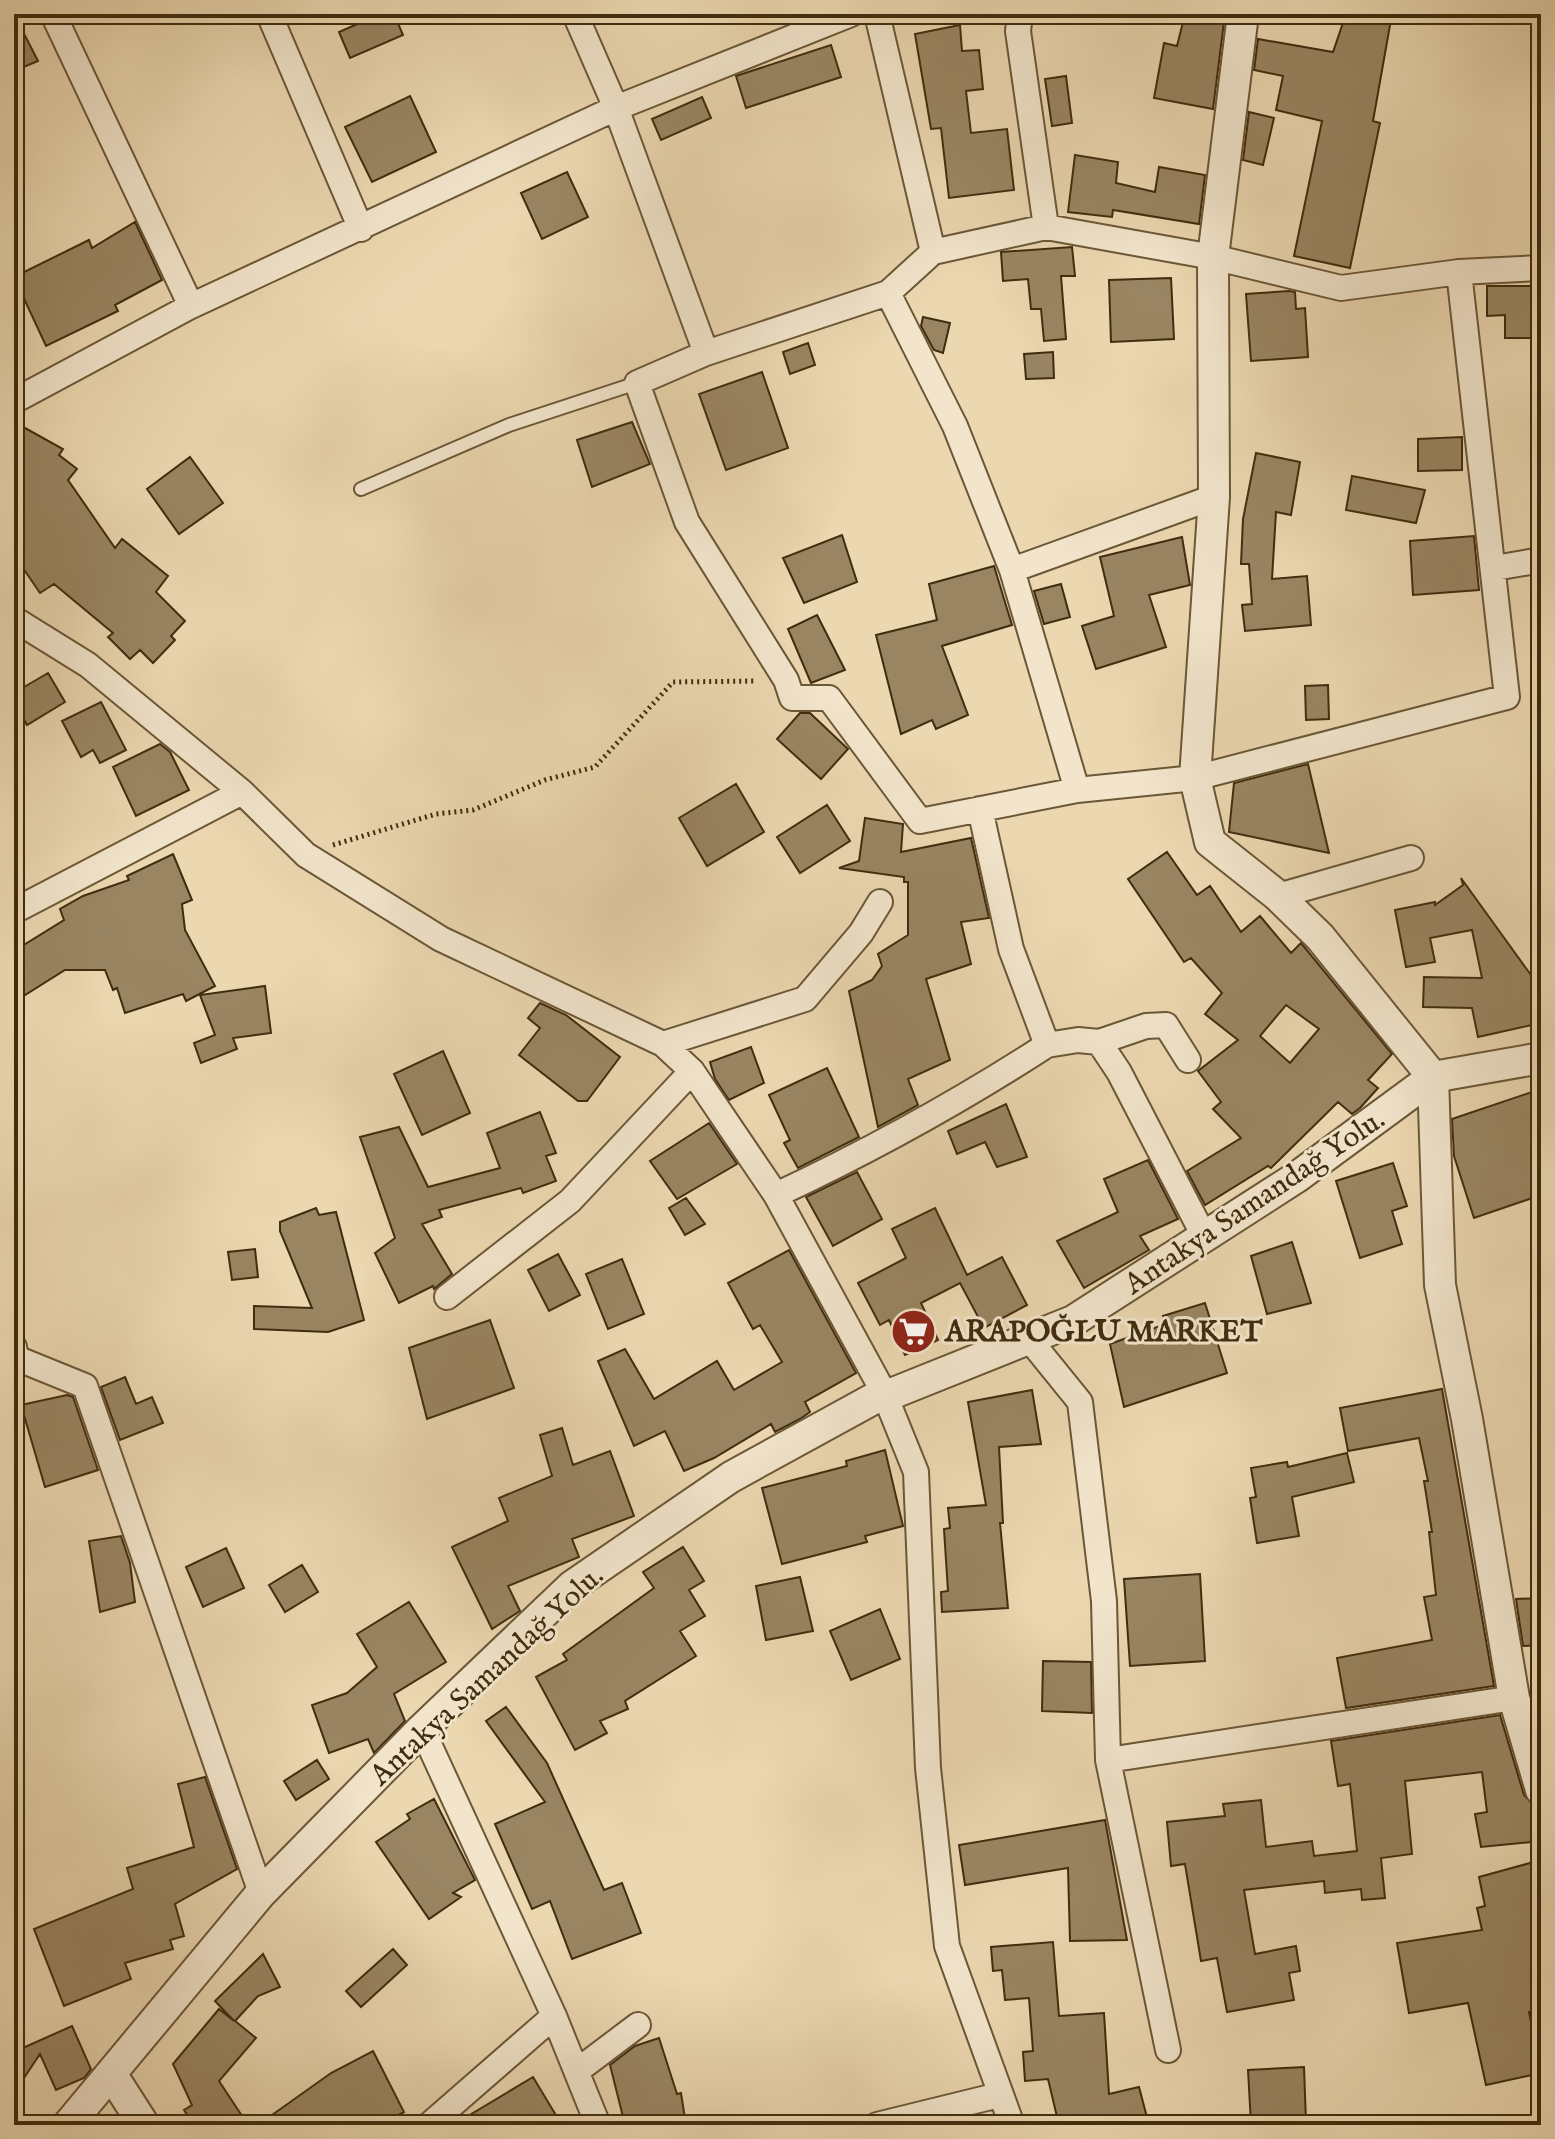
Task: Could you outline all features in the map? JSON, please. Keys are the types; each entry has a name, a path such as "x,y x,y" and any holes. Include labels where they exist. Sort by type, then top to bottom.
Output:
{"street":[{"path":"53,14 191,306"},
{"path":"269,14 361,229"},
{"path":"575,14 616,108 706,353"},
{"path":"14,401 191,306 616,108 851,14"},
{"path":"877,14 933,252"},
{"path":"1020,14 1018,31 1046,227"},
{"path":"1243,14 1213,257 1214,497 1195,778 1210,842 1278,896 1320,937 1433,1077 1440,1285 1467,1419 1514,1698 1533,1730 1541,1790"},
{"path":"1459,272 1495,568 1507,697 1195,778 1077,790 920,821 829,698 792,698 786,680 687,522 637,383 706,353 888,293 933,252 1046,227 1213,257 1341,288 1459,272 1541,268"},
{"path":"888,293 955,426 1012,570 1077,790"},
{"path":"1012,570 1214,497"},
{"path":"1495,568 1541,560"},
{"path":"14,619 88,665 242,792 306,855 441,939 663,1044 692,1071 776,1195 884,1393 916,1472 928,1768 947,1946 1012,2125"},
{"path":"14,911 242,792"},
{"path":"980,809 1011,949 1047,1045"},
{"path":"1278,896 1411,858"},
{"path":"663,1044 805,999 861,933 880,902"},
{"path":"776,1195 867,1153 968,1097 1047,1045 1078,1040 1099,1042 1146,1026 1166,1025 1188,1060"},
{"path":"1099,1042 1119,1072 1205,1238"},
{"name":"Antakya Samandağ Yolu.","path":"68,2125 261,1893 422,1729 572,1586 731,1477 884,1393 891,1394 1073,1321 1297,1177 1433,1077 1541,1058"},
{"path":"447,1297 570,1201 692,1071"},
{"path":"1029,1339 1080,1402 1104,1601 1108,1760 1168,2050"},
{"path":"15,1355 85,1386 261,1893"},
{"path":"1108,1760 1514,1698"},
{"path":"422,1729 554,2016 598,2125"},
{"path":"429,2125 554,2016"},
{"path":"577,2071 638,2025"},
{"path":"112,2075 144,2125"},
{"path":"877,2125 999,2095"}],"lane":[{"path":"361,489 509,425 637,383"}],"path":[{"path":"306,855 368,832 436,814 473,810 545,780 595,767 673,682 786,680"}],"building":[{"path":"14,14 38,61 14,71"},
{"path":"380,14 394,14 403,35 350,58 339,32"},
{"path":"1185,14 1225,14 1213,109 1154,98 1164,43 1177,46"},
{"path":"1346,14 1392,14 1373,121 1380,123 1350,268 1294,256 1322,121 1276,110 1283,76 1254,70 1258,39 1333,52"},
{"path":"960,25 962,51 979,50 983,89 966,91 971,133 1007,129 1014,190 949,198 941,128 931,129 915,34"},
{"path":"831,45 841,77 746,108 736,76"},
{"path":"1066,76 1072,123 1052,126 1045,79"},
{"path":"410,96 436,152 372,182 345,127"},
{"path":"702,97 711,118 661,140 652,119"},
{"path":"1249,112 1274,118 1263,165 1243,160"},
{"path":"1075,155 1118,162 1116,183 1155,192 1159,167 1205,175 1199,224 1113,210 1112,217 1068,212"},
{"path":"567,172 588,217 542,239 521,193"},
{"path":"135,222 162,280 115,305 118,311 46,346 14,277 89,240 92,248"},
{"path":"1072,247 1075,276 1061,276 1066,339 1044,341 1041,309 1031,309 1028,279 1003,281 1001,252"},
{"path":"1171,278 1174,339 1111,342 1109,280"},
{"path":"1487,286 1541,286 1541,338 1505,338 1505,315 1487,316"},
{"path":"1295,292 1296,309 1305,308 1308,357 1251,361 1246,294"},
{"path":"923,317 950,323 943,353 934,350 921,326"},
{"path":"808,343 815,365 790,374 783,352"},
{"path":"1053,352 1054,378 1026,379 1024,354"},
{"path":"762,372 788,448 726,470 699,394"},
{"path":"632,422 650,464 592,487 577,440"},
{"path":"25,428 63,449 59,455 77,469 68,480 115,548 122,539 168,576 156,592 185,621 171,636 175,640 153,663 140,650 130,659 108,637 113,633 54,584 40,593 14,555 14,442"},
{"path":"1462,437 1462,470 1418,471 1418,439"},
{"path":"1256,453 1300,462 1291,515 1276,512 1272,579 1307,576 1311,625 1245,631 1242,605 1252,604 1249,564 1241,564 1243,519"},
{"path":"190,457 223,503 179,534 147,489"},
{"path":"1352,476 1425,490 1416,523 1346,510"},
{"path":"842,535 857,582 804,603 783,558"},
{"path":"1474,536 1479,590 1413,595 1410,541"},
{"path":"1182,537 1190,585 1149,595 1166,647 1096,669 1082,626 1114,616 1100,557"},
{"path":"994,566 1012,625 942,646 968,715 936,729 932,720 901,734 876,635 937,620 929,584"},
{"path":"1061,584 1070,617 1044,624 1034,591"},
{"path":"817,615 845,670 811,683 788,629"},
{"path":"48,673 65,702 27,725 14,702 14,693"},
{"path":"1328,685 1329,719 1306,720 1305,686"},
{"path":"101,702 126,750 100,763 93,750 81,757 62,721"},
{"path":"800,713 810,713 848,749 821,779 777,739"},
{"path":"160,744 170,752 189,790 136,816 113,767"},
{"path":"1308,764 1329,853 1229,832 1234,783"},
{"path":"736,784 764,832 707,866 679,818"},
{"path":"827,805 850,841 800,873 777,837"},
{"path":"865,818 903,824 901,852 971,838 989,918 961,922 971,964 926,979 950,1060 908,1079 918,1105 878,1127 849,991 872,980 882,966 878,954 908,935 908,882 904,882 904,877 839,868 859,861"},
{"path":"1167,852 1197,895 1210,886 1241,932 1260,916 1291,953 1301,943 1392,1054 1368,1080 1378,1088 1360,1108 1352,1114 1338,1102 1271,1168 1268,1166 1205,1205 1187,1171 1241,1138 1213,1109 1221,1102 1198,1071 1238,1040 1205,1014 1222,993 1191,958 1184,962 1128,879","holes":["1286,1005 1319,1029 1290,1063 1260,1036"]},
{"path":"173,854 192,900 182,904 185,930 215,986 186,1001 183,994 125,1013 117,988 113,990 105,970 65,970 14,1002 14,951 64,920 60,909 83,896 129,880 127,876"},
{"path":"1461,878 1541,989 1541,1023 1478,1037 1472,1008 1423,1007 1424,977 1482,978 1472,930 1430,938 1435,962 1406,967 1395,910 1435,902 1435,905 1463,885"},
{"path":"265,986 271,1033 233,1038 237,1049 201,1063 194,1043 215,1035 200,995"},
{"path":"540,1003 566,1015 620,1057 587,1101 578,1101 519,1055 540,1028 528,1018"},
{"path":"751,1047 764,1083 729,1100 715,1079 710,1062"},
{"path":"443,1051 470,1113 422,1135 394,1074"},
{"path":"827,1068 859,1137 798,1168 784,1143 790,1140 769,1095"},
{"path":"1541,1089 1541,1195 1474,1218 1454,1156 1452,1119"},
{"path":"1006,1104 1027,1157 997,1167 985,1142 957,1154 948,1131"},
{"path":"540,1112 556,1153 546,1156 556,1181 523,1193 521,1188 439,1210 442,1217 422,1224 452,1274 434,1289 433,1286 399,1303 375,1253 395,1238 360,1137 399,1127 428,1187 500,1168 487,1133"},
{"path":"709,1123 737,1164 677,1199 650,1161"},
{"path":"1148,1160 1178,1219 1140,1236 1149,1250 1084,1288 1057,1241 1118,1212 1104,1179"},
{"path":"1393,1163 1407,1206 1392,1211 1402,1244 1360,1258 1336,1181"},
{"path":"857,1172 882,1219 833,1246 806,1197"},
{"path":"686,1198 705,1224 685,1235 669,1208"},
{"path":"316,1208 319,1215 336,1212 364,1320 328,1332 254,1329 254,1306 312,1308 280,1231 280,1222"},
{"path":"935,1208 967,1275 1002,1257 1027,1305 984,1328 960,1283 921,1303 938,1340 905,1355 889,1320 880,1325 858,1283 906,1258 892,1229"},
{"path":"1292,1242 1311,1303 1267,1314 1251,1256"},
{"path":"255,1249 258,1277 232,1280 228,1252"},
{"path":"789,1250 856,1373 805,1402 810,1412 800,1419 775,1432 771,1424 714,1458 684,1471 665,1431 634,1446 598,1361 625,1349 654,1399 717,1361 734,1390 782,1362 760,1325 753,1329 728,1283"},
{"path":"558,1254 580,1295 549,1311 528,1270"},
{"path":"622,1259 644,1314 608,1329 586,1274"},
{"path":"1205,1303 1227,1373 1124,1407 1110,1344 1166,1324 1163,1316"},
{"path":"490,1320 514,1388 427,1419 409,1348"},
{"path":"125,1377 136,1404 152,1397 163,1423 120,1440 101,1387"},
{"path":"1442,1389 1494,1686 1346,1708 1337,1658 1432,1640 1424,1597 1436,1595 1429,1532 1432,1532 1424,1481 1428,1481 1419,1438 1348,1451 1340,1408"},
{"path":"1032,1390 1041,1444 999,1447 1003,1523 1000,1523 1008,1608 942,1612 941,1592 948,1591 944,1529 950,1528 948,1508 986,1505 968,1402"},
{"path":"67,1395 73,1397 98,1470 45,1487 21,1405"},
{"path":"562,1428 573,1465 610,1451 634,1516 572,1539 579,1557 508,1586 520,1611 492,1629 452,1547 508,1521 499,1498 552,1476 540,1435"},
{"path":"885,1450 903,1526 865,1536 867,1542 782,1564 762,1488 847,1466 846,1461"},
{"path":"1347,1453 1354,1482 1292,1497 1299,1536 1257,1543 1250,1498 1256,1497 1251,1468 1287,1462 1288,1467"},
{"path":"121,1536 130,1563 135,1602 100,1612 89,1541"},
{"path":"683,1547 704,1581 689,1590 705,1616 680,1631 696,1656 625,1701 628,1709 600,1721 607,1733 575,1750 536,1677 567,1660 563,1654 654,1588 643,1572"},
{"path":"226,1548 244,1588 203,1607 186,1567"},
{"path":"302,1565 318,1592 285,1612 269,1585"},
{"path":"1200,1574 1205,1661 1130,1666 1124,1579"},
{"path":"800,1577 813,1631 766,1640 756,1586"},
{"path":"1541,1598 1541,1645 1523,1646 1516,1599"},
{"path":"409,1602 446,1662 394,1694 405,1721 374,1753 368,1739 329,1753 312,1705 347,1693 377,1667 357,1634"},
{"path":"880,1609 900,1659 851,1680 830,1631"},
{"path":"1043,1661 1091,1662 1092,1713 1042,1711"},
{"path":"506,1707 547,1763 604,1890 622,1883 641,1933 572,1959 550,1901 532,1909 495,1824 545,1802 486,1721"},
{"path":"1500,1715 1524,1795 1535,1806 1541,1841 1481,1847 1475,1814 1487,1812 1482,1772 1405,1781 1412,1854 1381,1858 1385,1898 1362,1900 1361,1889 1325,1893 1324,1881 1244,1890 1255,1954 1296,1946 1300,1971 1289,1973 1294,2000 1227,2012 1217,1958 1201,1961 1185,1864 1171,1866 1167,1822 1225,1816 1223,1804 1261,1800 1266,1847 1312,1841 1314,1856 1357,1851 1350,1784 1338,1786 1331,1741"},
{"path":"317,1760 329,1779 296,1800 284,1781"},
{"path":"205,1777 237,1869 175,1904 184,1936 170,1940 173,1949 125,1963 131,1979 64,2006 34,1929 133,1889 127,1868 194,1847 178,1784"},
{"path":"434,1799 475,1880 453,1893 461,1897 429,1919 376,1842 410,1819 407,1814"},
{"path":"1105,1820 1127,1940 1070,1941 1068,1868 965,1885 959,1845"},
{"path":"1541,1860 1541,2009 1529,2012 1541,2073 1486,2085 1468,2003 1409,2013 1397,1943 1482,1930 1477,1908 1485,1906 1479,1877"},
{"path":"1053,1942 1059,2016 1104,2013 1109,2094 1139,2087 1149,2125 1059,2125 1048,2079 1025,2081 1023,2052 1033,2051 1029,1998 1005,2000 1002,1970 993,1971 991,1947"},
{"path":"393,1949 407,1965 361,2007 346,1991"},
{"path":"263,1954 280,1987 258,1996 235,2021 256,2038 219,2081 248,2125 194,2125 184,2110 192,2105 173,2064 219,2009 234,2021 215,2001"},
{"path":"72,2026 91,2069 84,2078 56,2090 40,2054 14,2093 14,2052"},
{"path":"659,2038 677,2094 681,2093 686,2125 625,2125 610,2065 635,2046"},
{"path":"373,2051 404,2112 380,2125 258,2125 331,2073"},
{"path":"1304,2067 1306,2122 1251,2124 1248,2070"},
{"path":"533,2077 557,2117 544,2125 453,2125"}],"place":[{"name":"ARAPOĞLU MARKET","path":"914,1331"}]}
